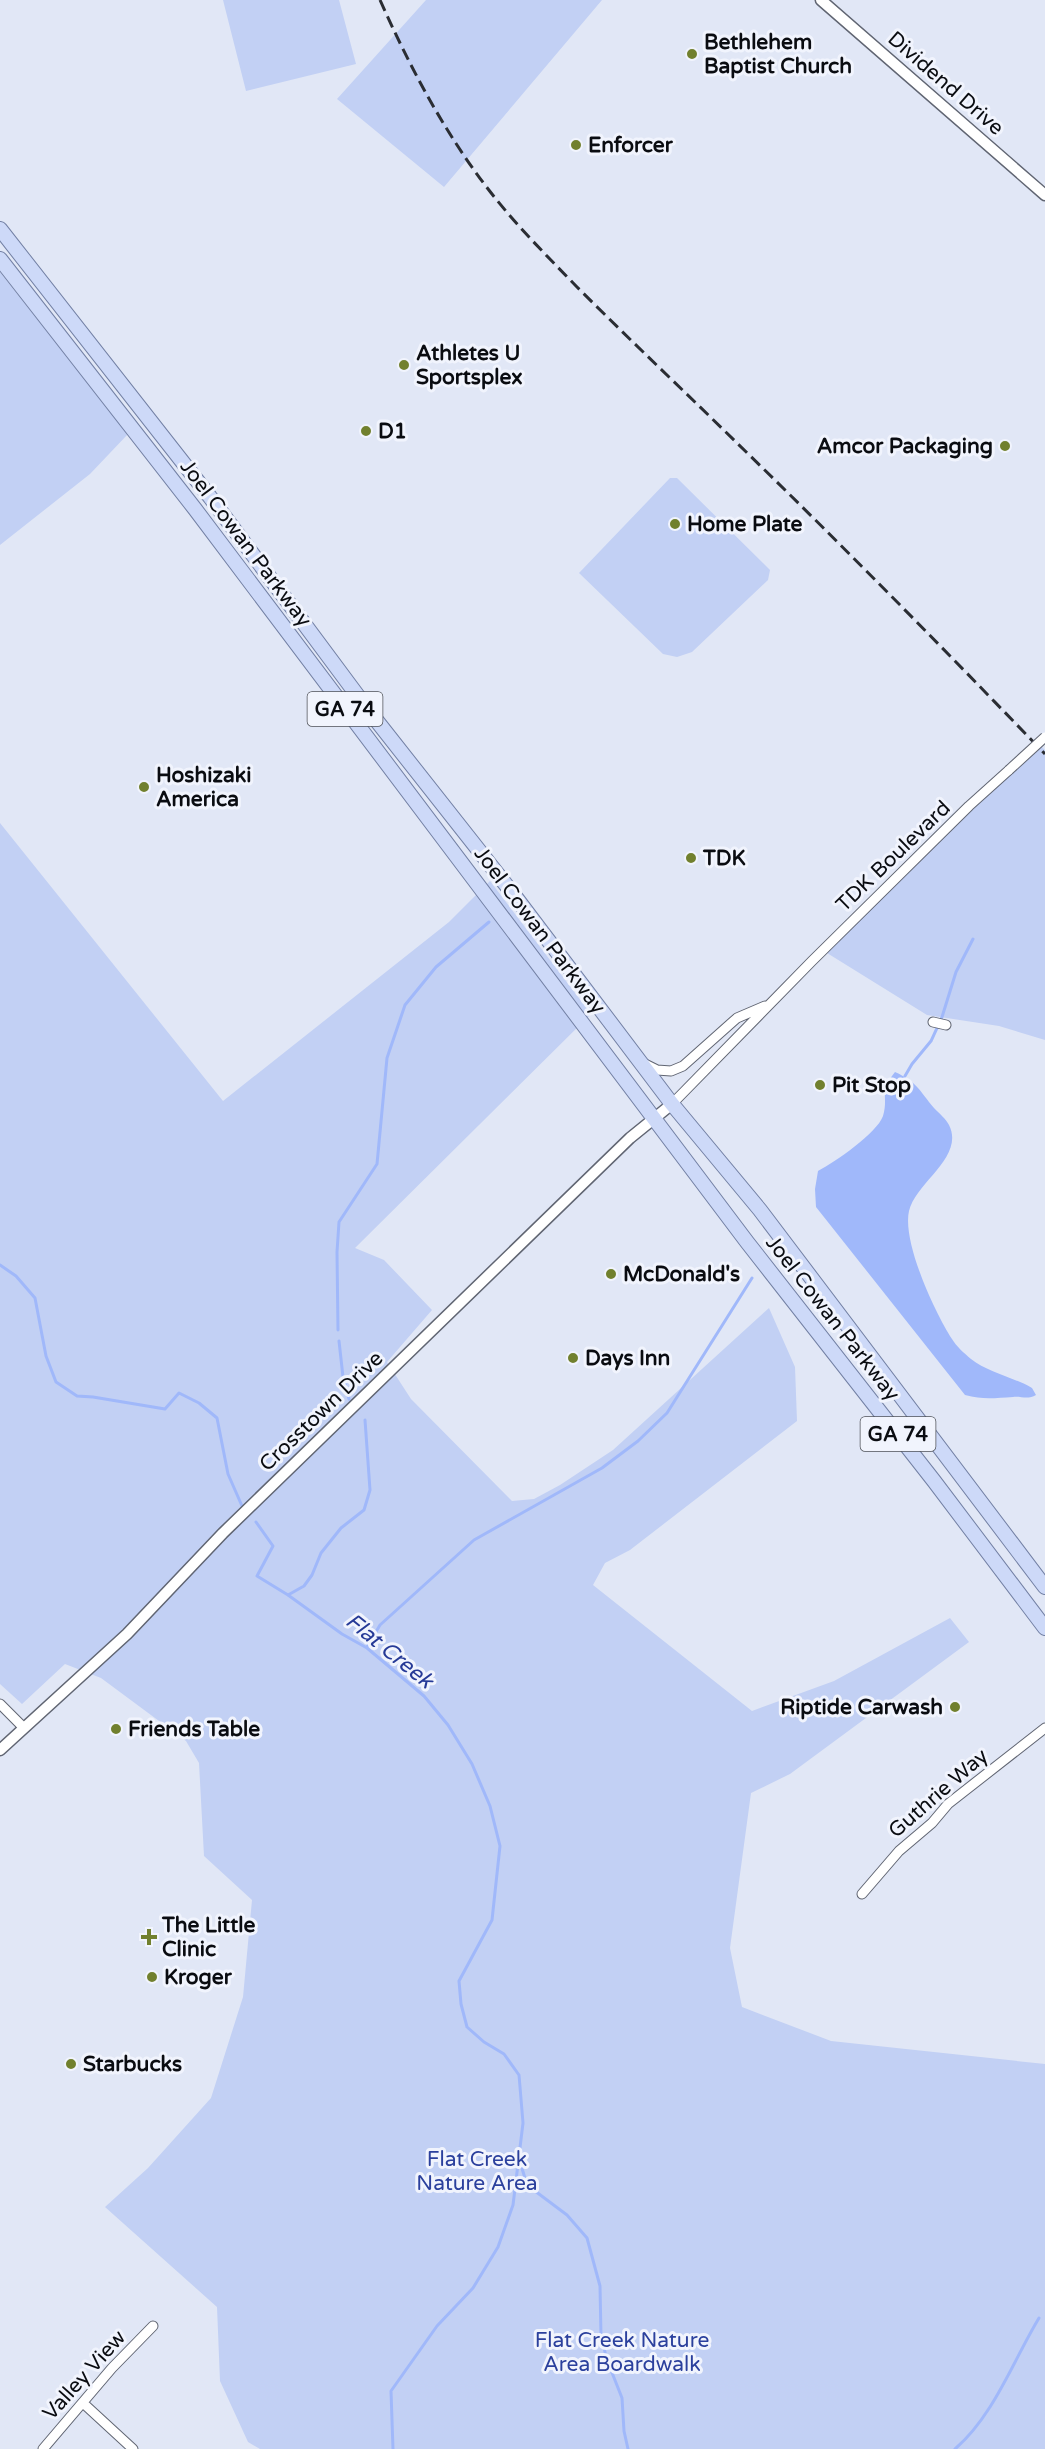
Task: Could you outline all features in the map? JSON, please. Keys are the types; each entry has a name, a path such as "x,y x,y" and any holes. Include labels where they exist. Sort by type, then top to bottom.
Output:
{"main road":[{"name":"Joel Cowan Parkway","path":"0,229 210,497 369,711 514,895 672,1104 760,1210 1045,1587"},
{"name":"Joel Cowan Parkway","path":"0,259 195,509 747,1242 934,1480 1045,1628"}],"street":[{"name":"Dividend Drive","path":"821,0 1045,195"},
{"path":"195,509 210,497"},
{"name":"TDK Boulevard","path":"672,1104 969,806 1045,737"},
{"name":"TDK Boulevard","path":"641,1063 671,1071 683,1066 737,1018 770,1004"},
{"path":"933,1023 946,1024"},
{"name":"Crosstown Drive","path":"0,1750 127,1634 224,1533 630,1138 672,1104"},
{"path":"0,1704 23,1727"},
{"name":"Guthrie Way","path":"862,1894 899,1851 932,1823 948,1804 1045,1728"},
{"name":"Valley View","path":"42,2449 112,2368 153,2326"},
{"path":"82,2403 133,2449"}],"green space":[{"path":"223,0 339,0 356,64 246,91"},
{"path":"426,0 602,0 444,187 337,99"},
{"path":"0,272 128,434 90,474 0,545"},
{"name":"Home Plate","path":"670,478 677,478 770,570 768,580 692,652 677,657 663,654 579,573"},
{"path":"1038,743 1045,750 1045,1040 999,1026 927,1015 827,953"},
{"name":"Flat Creek Nature Area","path":"0,823 223,1101 449,922 490,881 591,1014 355,1248 384,1260 432,1310 387,1362 411,1399 512,1501 534,1499 560,1485 613,1450 769,1308 795,1367 797,1421 630,1550 605,1563 593,1585 752,1711 834,1681 950,1618 969,1642 790,1774 751,1793 730,1948 742,2007 831,2041 1045,2064 1045,2449 260,2449 248,2442 220,2381 217,2307 105,2207 148,2168 211,2098 243,1997 252,1900 204,1856 199,1763 186,1741 101,1678 65,1664 22,1704 0,1684"}],"water":[{"path":"895,1072 917,1087 948,1123 952,1137 945,1159 913,1200 909,1211 910,1240 929,1295 945,1327 960,1349 985,1367 1032,1388 1036,1395 1027,1398 978,1398 965,1395 816,1207 815,1189 818,1171 855,1146 879,1123 885,1109 885,1090"}],"waterway":[{"path":"338,1330 339,1222 377,1164 387,1058 405,1005 436,967 489,922"},
{"path":"905,1076 931,1041 942,1017 956,972 973,939"},
{"name":"Flat Creek","path":"0,1265 16,1276 35,1298 46,1356 56,1382 77,1396 165,1409 179,1393 199,1403 217,1418 228,1474 242,1506"},
{"path":"367,1647 380,1625 474,1540 602,1468 638,1441 667,1413 752,1278"},
{"path":"339,1341 343,1377 349,1399"},
{"path":"288,1595 304,1586 312,1575 321,1553 341,1528 364,1510 370,1490 365,1420"},
{"name":"Flat Creek","path":"256,1522 273,1546 257,1576 342,1634 367,1648 424,1696 448,1725 472,1764 490,1806 500,1846 492,1920 459,1981 461,2004 467,2027 484,2042 504,2054 519,2075 523,2123 513,2205 498,2247 473,2288 437,2326 391,2391 393,2449"},
{"name":"Flat Creek","path":"517,2163 521,2165 527,2185 567,2215 587,2238 600,2286 601,2336 607,2360 622,2398 624,2431 628,2449"},
{"path":"955,2449 969,2435 992,2404 1039,2318"}],"railway":[{"path":"380,0 441,119 469,163 518,225 597,307 931,636 1045,754"}],"place":[{"name":"Bethlehem Baptist Church","path":"692,54"},
{"name":"Enforcer","path":"576,145"},
{"name":"Athletes U Sportsplex","path":"404,365"},
{"name":"D1","path":"366,431"},
{"name":"Amcor Packaging","path":"1005,446"},
{"name":"Home Plate","path":"675,524"},
{"name":"Hoshizaki America","path":"144,787"},
{"name":"TDK","path":"691,858"},
{"name":"Pit Stop","path":"820,1085"},
{"name":"McDonald's","path":"611,1274"},
{"name":"Days Inn","path":"573,1358"},
{"name":"Riptide Carwash","path":"955,1707"},
{"name":"Friends Table","path":"116,1729"},
{"name":"The Little Clinic","path":"149,1937"},
{"name":"Kroger","path":"152,1977"},
{"name":"Starbucks","path":"71,2064"}],"park label":[{"name":"Flat Creek Nature Area Boardwalk","path":"622,2352"}]}
